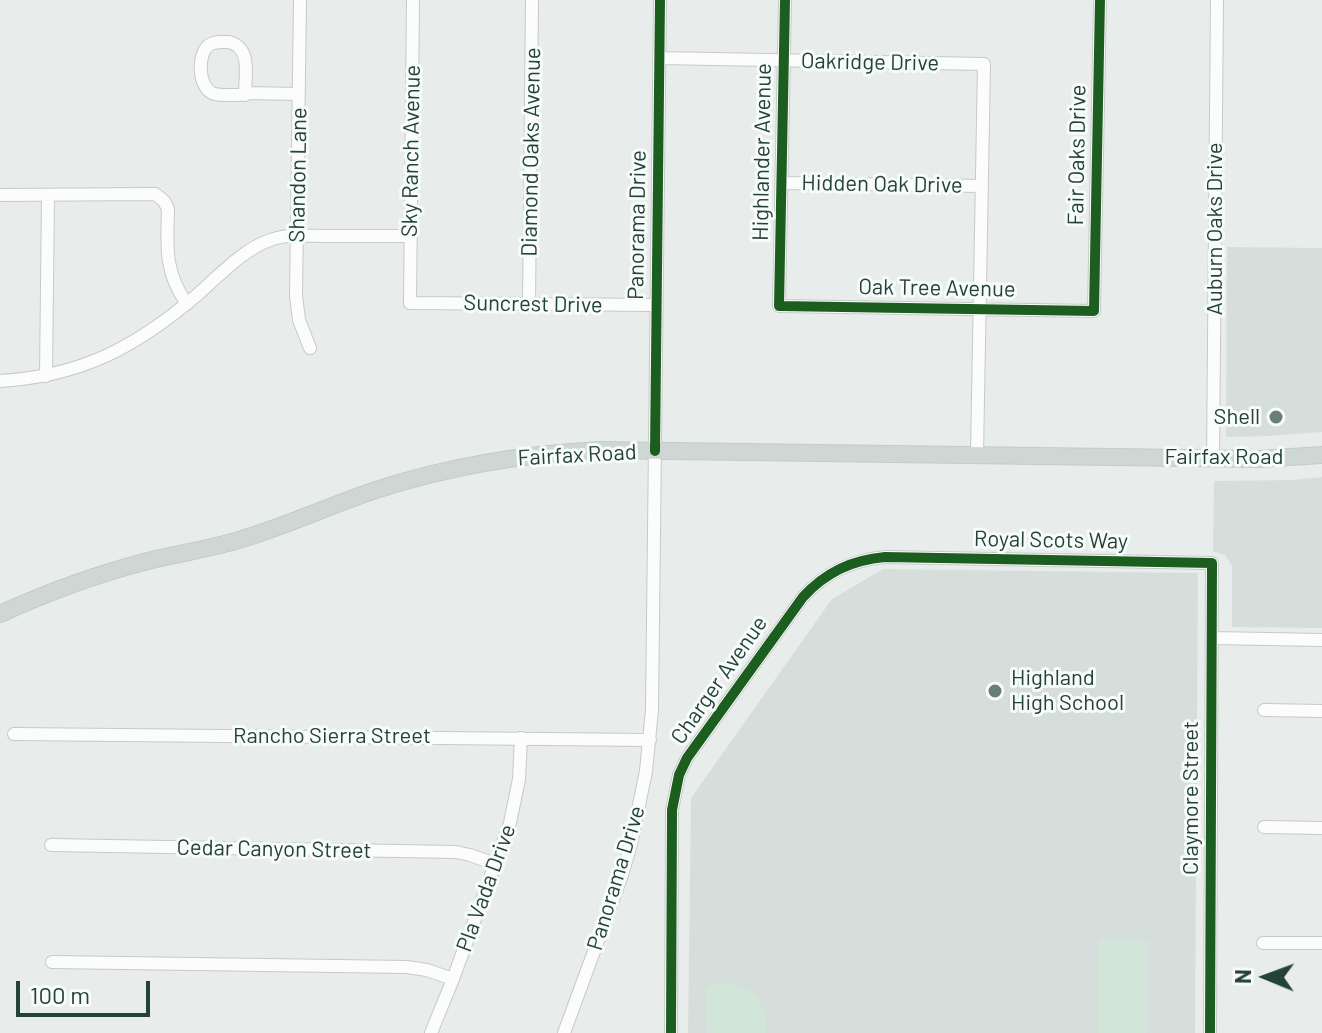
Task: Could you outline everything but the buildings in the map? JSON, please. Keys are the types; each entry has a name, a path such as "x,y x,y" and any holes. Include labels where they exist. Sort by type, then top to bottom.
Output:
{"main road":[{"name":"Fairfax Road","path":"0,614 106,572 236,541 377,490 449,469 501,459 599,450 1259,459 1322,455"}],"street":[{"name":"Shandon Lane","path":"300,0 297,306 303,334 310,348"},
{"name":"Sky Ranch Avenue","path":"410,303 413,0"},
{"name":"Diamond Oaks Avenue","path":"529,304 532,0"},
{"name":"Panorama Drive","path":"564,1033 622,875 639,813 650,740 660,0"},
{"name":"Highlander Avenue","path":"779,306 785,0"},
{"name":"Fair Oaks Drive","path":"1094,311 1100,0"},
{"name":"Auburn Oaks Drive","path":"1213,458 1217,0"},
{"path":"245,93 246,57 239,46 229,42 216,43 205,49 202,80 214,93 299,94"},
{"name":"Oakridge Drive","path":"659,58 984,64 982,186"},
{"name":"Hidden Oak Drive","path":"782,183 982,186"},
{"path":"977,454 982,186"},
{"path":"0,195 155,194 168,209 169,267 187,304"},
{"path":"46,376 48,195"},
{"path":"0,381 46,376 73,369 122,349 164,322 256,247 269,240 297,235 410,236"},
{"name":"Suncrest Drive","path":"410,303 657,305"},
{"name":"Oak Tree Avenue","path":"779,306 1094,311"},
{"name":"Royal Scots Way","path":"889,557 1212,563"},
{"name":"Charger Avenue","path":"671,1033 672,810 674,792 687,758 813,586 855,562 889,557"},
{"name":"Claymore Street","path":"1210,1033 1212,563"},
{"path":"1212,638 1322,640"},
{"path":"1264,710 1322,711"},
{"name":"Rancho Sierra Street","path":"14,734 650,740"},
{"name":"Pla Vada Drive","path":"431,1033 515,803 521,738"},
{"path":"1264,827 1322,828"},
{"name":"Cedar Canyon Street","path":"51,845 456,852 495,864"},
{"path":"1263,943 1322,943"},
{"path":"52,962 407,967 453,979"}],"shaded area":[{"path":"1227,247 1322,248 1322,432 1226,437"},
{"path":"1322,477 1322,628 1232,627 1232,566 1225,555 1213,551 1214,481"},
{"path":"883,569 1198,573 1195,1033 688,1033 691,798 832,599"}],"green space":[{"path":"1099,940 1148,941 1147,1033 1098,1033"},
{"path":"730,983 747,989 758,1000 765,1015 765,1033 707,1033 706,989"}],"cycle path":[{"path":"655,451 660,0"},
{"path":"785,0 779,306 1094,311 1100,0"},
{"path":"671,1033 672,810 679,775 687,758 803,597 840,569 885,557 1212,563 1210,1033"}],"place":[{"name":"Shell","path":"1276,417"},
{"name":"Highland High School","path":"995,691"}]}
